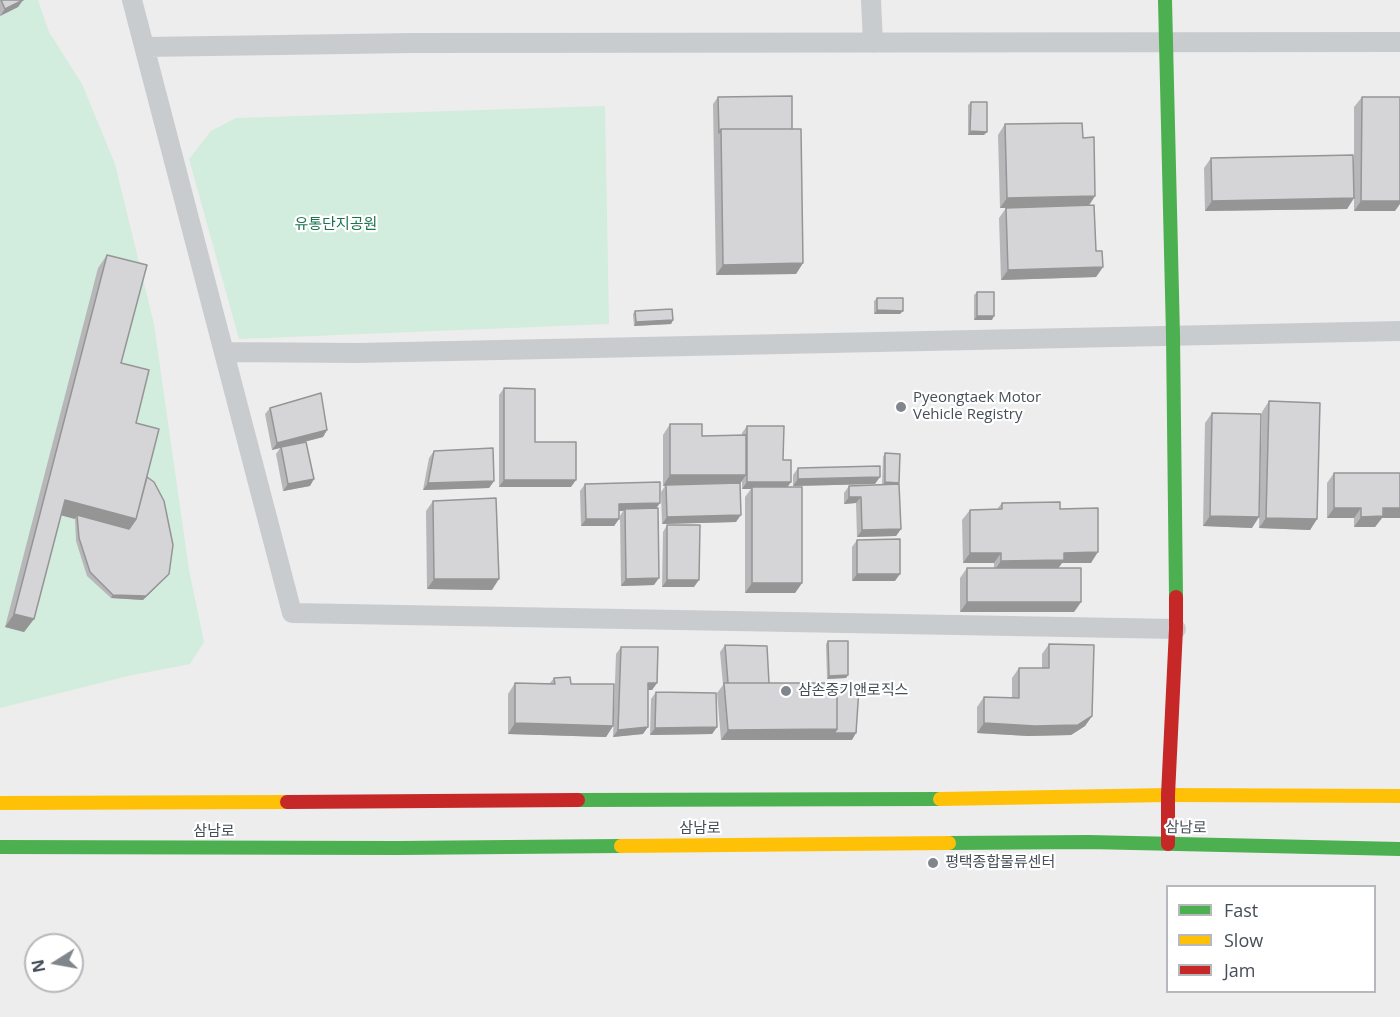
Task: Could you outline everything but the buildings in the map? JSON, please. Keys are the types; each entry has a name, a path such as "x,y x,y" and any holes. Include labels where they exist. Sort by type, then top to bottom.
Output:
{"main road":[{"path":"1166,0 1176,630 1168,795 1168,844"},
{"name":"삼남로","path":"0,803 1058,798 1168,795 1400,796"},
{"name":"삼남로","path":"0,847 397,848 1089,842 1400,849"}],"street":[{"path":"132,0 292,613 1176,630"},
{"path":"871,0 873,43"},
{"path":"145,47 413,43 1400,42"},
{"path":"224,352 357,353 1400,331"}],"green space":[{"path":"0,0 38,0 49,32 82,84 115,164 154,324 189,570 204,642 190,664 128,676 0,708"},
{"name":"유통단지공원","path":"605,106 609,324 239,339 189,159 211,131 236,118"}],"traffic: fast":[{"path":"1165,0 1173,335 1176,597"},
{"path":"578,800 940,799"},
{"path":"949,843 1089,842 1400,849"},
{"path":"0,847 621,846"}],"traffic: slow":[{"path":"940,799 1168,795 1400,796"},
{"path":"0,803 287,802"},
{"path":"621,846 949,843"}],"traffic: jam":[{"path":"1168,844 1176,597"},
{"path":"287,802 578,800"}],"place":[{"name":"Pyeongtaek Motor Vehicle Registry","path":"901,407"},
{"name":"삼손중기앤로직스","path":"786,691"},
{"name":"평택종합물류센터","path":"933,863"}]}
